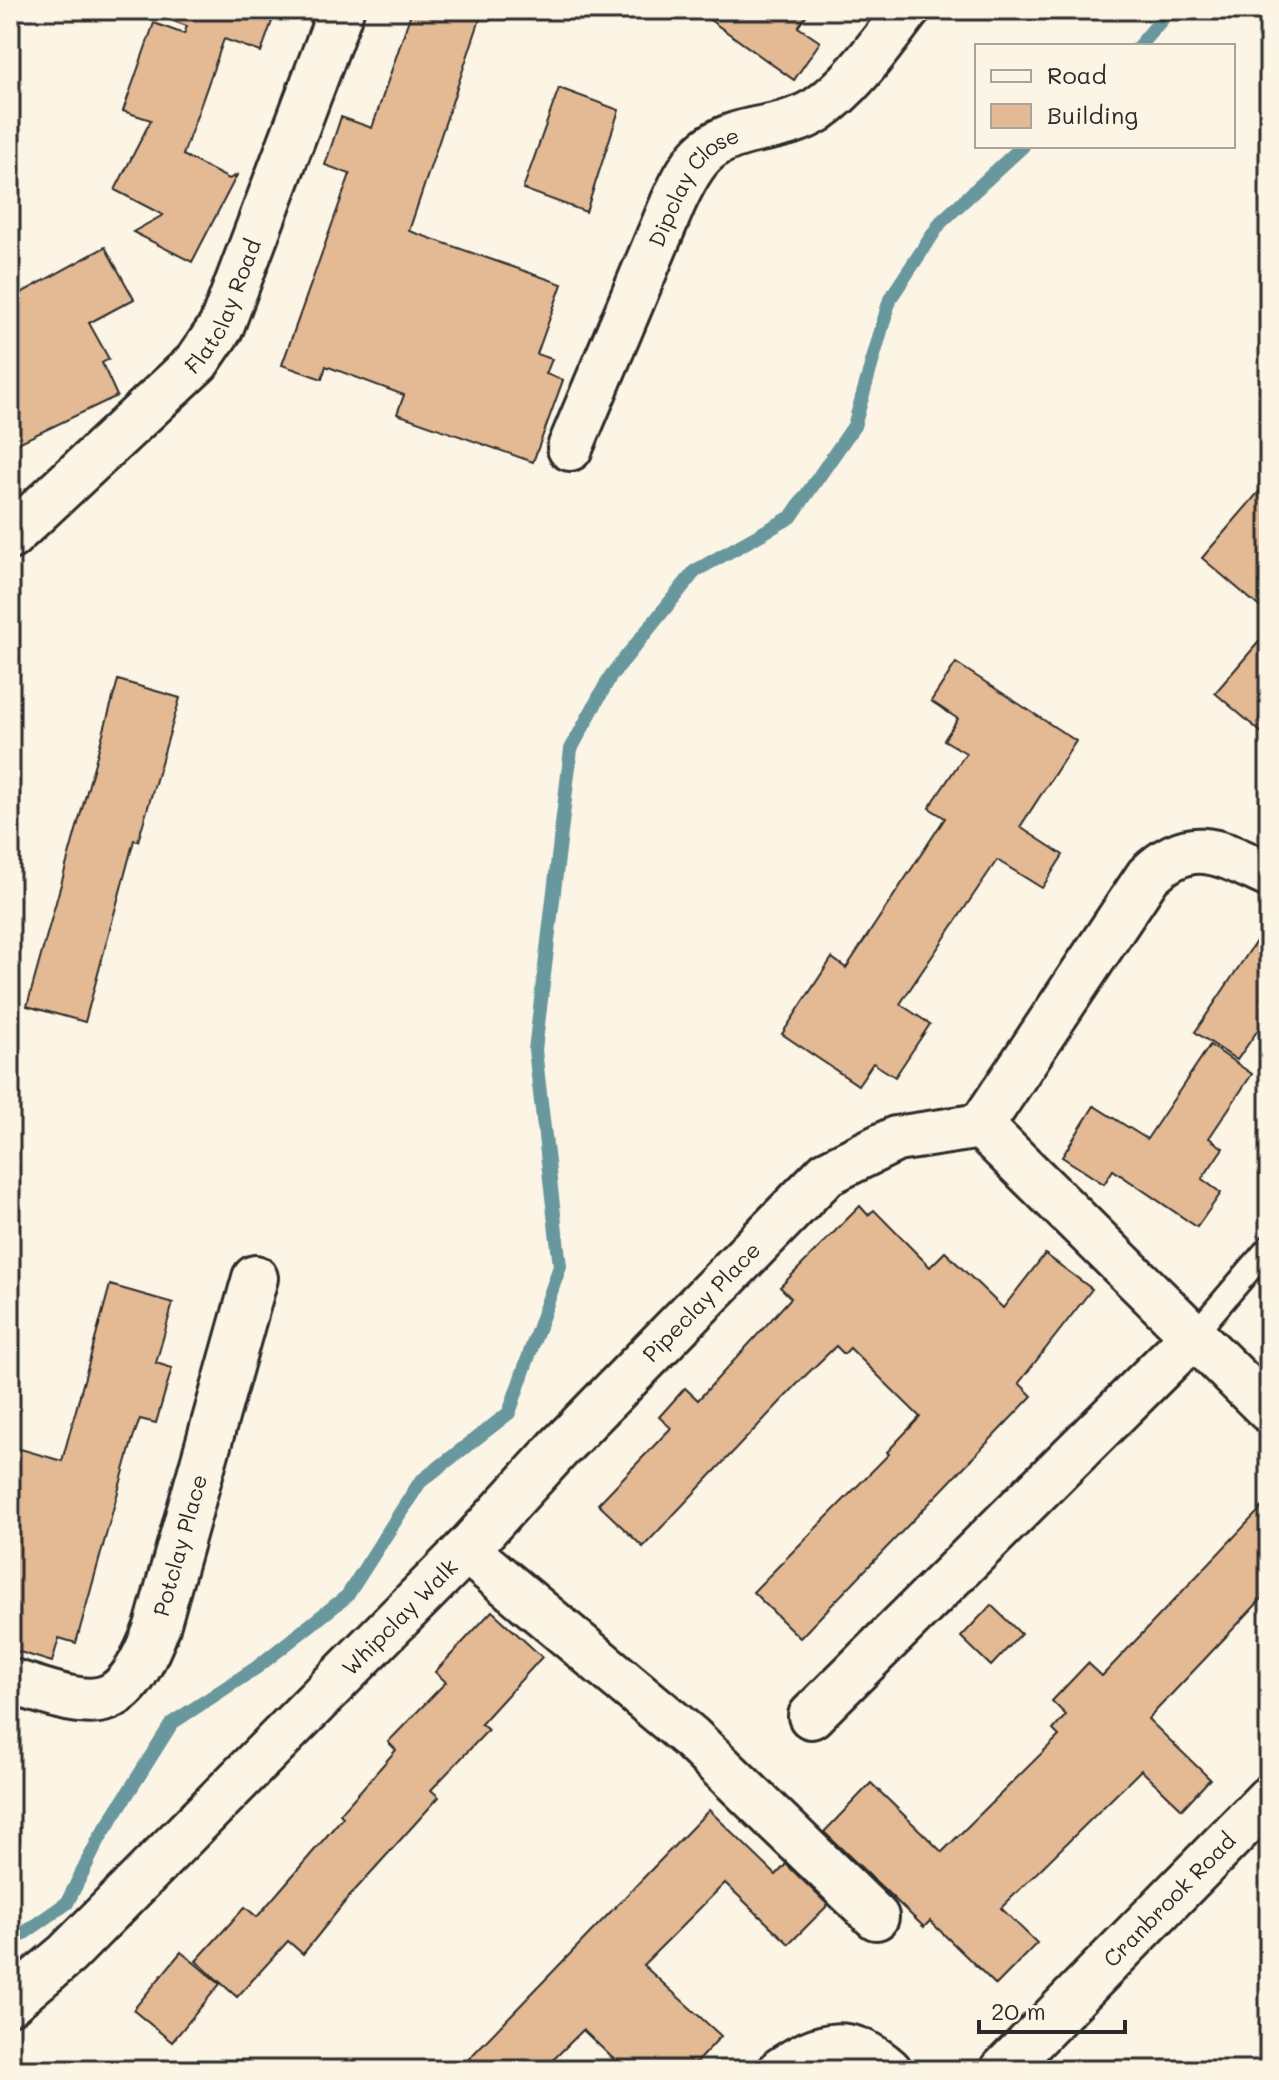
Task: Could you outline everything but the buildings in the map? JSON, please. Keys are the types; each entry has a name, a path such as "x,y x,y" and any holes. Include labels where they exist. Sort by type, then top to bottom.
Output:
{"street":[{"name":"Flatclay Road","path":"10,537 197,362 221,327 341,10"},
{"name":"Dipclay Close","path":"570,448 673,203 686,174 702,152 730,135 792,122 816,110 852,78 907,10"},
{"path":"1269,875 1219,852 1187,849 1165,859 1148,876 981,1126 1269,1410"},
{"name":"Pipeclay Place","path":"466,1550 558,1449 827,1173 896,1139 981,1126"},
{"name":"Potclay Place","path":"10,1681 74,1701 100,1702 127,1687 143,1665 157,1627 255,1278"},
{"path":"811,1716 1193,1336"},
{"name":"Whipclay Walk","path":"10,2002 67,1954 466,1550 691,1738 876,1917"},
{"name":"Cranbrook Road","path":"1003,2070 1269,1798"},
{"path":"781,2070 810,2050 840,2045 871,2055 889,2070"}],"lane":[{"path":"1193,1336 1269,1247"}],"waterway":[{"path":"1141,44 1170,10"},
{"path":"10,1943 67,1903 99,1839 172,1723 256,1668 347,1596 420,1482 509,1413 560,1266 535,1050 571,749 610,677 695,571 791,517 854,426 890,299 941,222 1021,148"}]}
